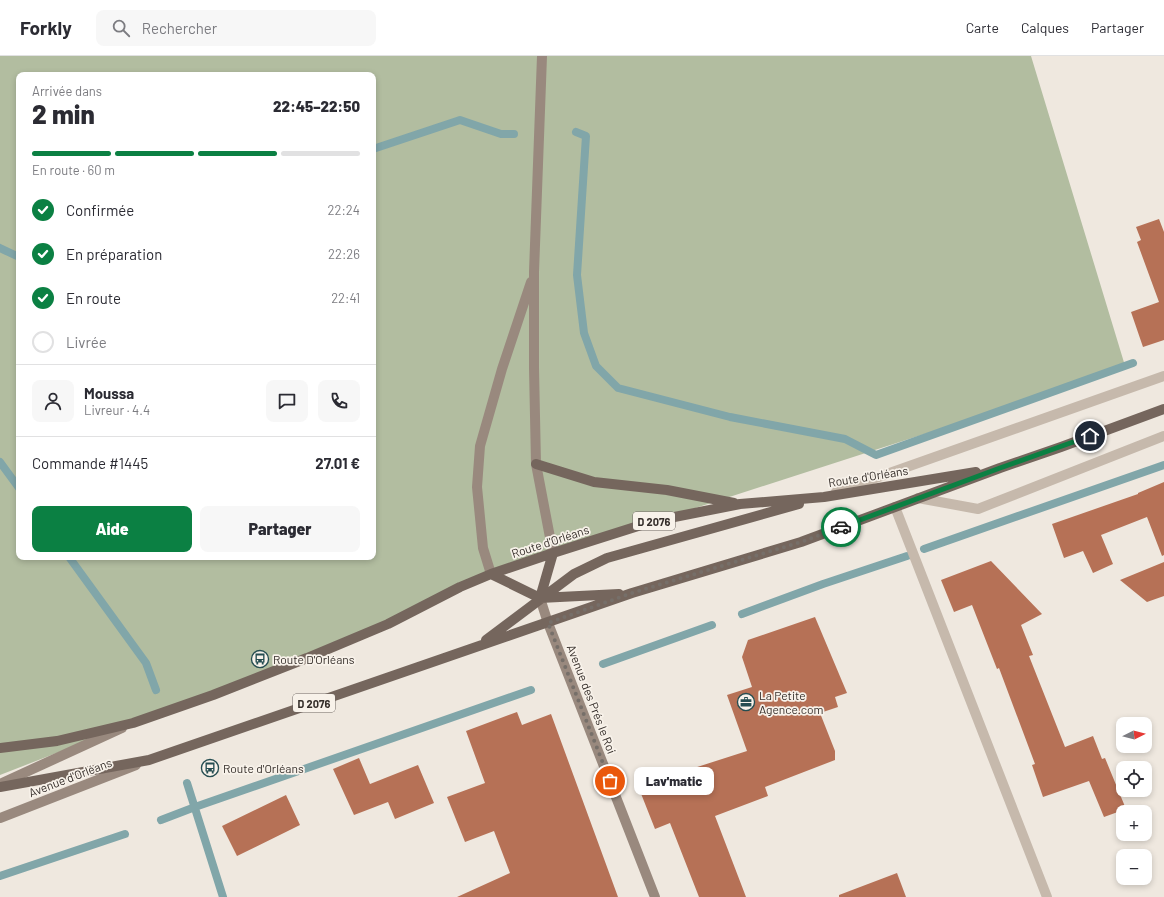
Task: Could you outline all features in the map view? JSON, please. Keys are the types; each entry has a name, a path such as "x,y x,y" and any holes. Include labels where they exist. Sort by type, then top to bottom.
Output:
{"main road":[{"path":"479,646 540,598 553,553 536,464 534,272 542,56"},
{"path":"534,272 502,369 480,446 476,487 483,548 491,574 540,598 632,593"},
{"name":"Route d'Orléans","path":"149,760 632,593 801,542 1164,409"},
{"name":"D 2076","path":"536,464 594,482 667,490 740,504"},
{"name":"Route d'Orléans","path":"0,784 133,723 213,695 388,624 460,587 491,574 654,521 740,504 824,497 1000,468"},
{"name":"D 2076","path":"540,598 574,574 607,558 824,497"},
{"name":"Avenue des Prés le Roi","path":"540,598 548,623 655,897"},
{"name":"Route d'Orléans","path":"0,748 57,741 133,723"},
{"name":"D 2076","path":"0,787 149,760"},
{"name":"Avenue d'Orléans","path":"0,818 149,760"}],"street":[{"path":"824,497 1164,376"},
{"path":"918,498 978,509 1164,436"},
{"path":"895,507 1047,897"}],"green space":[{"path":"0,56 1031,56 1126,369 491,574 388,624 0,775"}],"building":[{"path":"1159,219 1164,232 1164,340 1143,347 1131,312 1159,302 1137,242 1141,240 1136,227"},
{"path":"1164,482 1164,555 1162,556 1147,517 1101,535 1113,564 1093,573 1083,551 1064,558 1052,524 1138,494"},
{"path":"991,561 1042,614 1021,625 1033,655 1029,656 1065,747 1093,736 1102,759 1105,758 1116,785 1116,797 1121,797 1124,805 1116,805 1116,813 1104,817 1089,781 1043,797 1032,765 1035,764 999,668 997,669 972,605 954,612 941,580"},
{"path":"1164,562 1164,596 1147,602 1120,580"},
{"path":"815,617 847,693 835,697 838,707 820,713 835,751 835,760 765,787 768,796 715,816 746,897 699,897 670,823 655,829 638,786 747,751 727,695 752,687 742,657 748,640"},
{"path":"517,712 522,725 551,714 618,897 457,897 510,873 494,831 465,842 447,797 485,783 466,731"},
{"path":"359,758 370,784 418,765 434,803 395,819 388,802 354,815 333,769"},
{"path":"286,795 300,825 237,856 222,826"},
{"path":"897,873 906,897 839,897 839,895"}],"waterway":[{"path":"376,148 460,120 501,134 514,134"},
{"path":"576,132 586,136 577,275 584,333 596,366 618,388 730,417 845,439 876,455 1133,363"},
{"path":"0,248 16,256"},
{"path":"0,462 16,484"},
{"path":"924,549 1164,465"},
{"path":"742,614 823,584 907,556"},
{"path":"71,560 146,663 156,690"},
{"path":"603,664 712,625"},
{"path":"161,820 531,690"},
{"path":"187,783 223,897"},
{"path":"0,876 125,834"}],"way so far":[{"path":"610,781 548,623 632,593 801,542 841,527"}],"place":[{"name":"Route D'Orléans","path":"260,659"},
{"name":"La Petite Agence.com","path":"746,702"},
{"name":"Route d'Orléans","path":"210,768"},
{"name":"Lav'matic","path":"610,781"}],"route":[{"path":"841,527 1090,436"}]}
